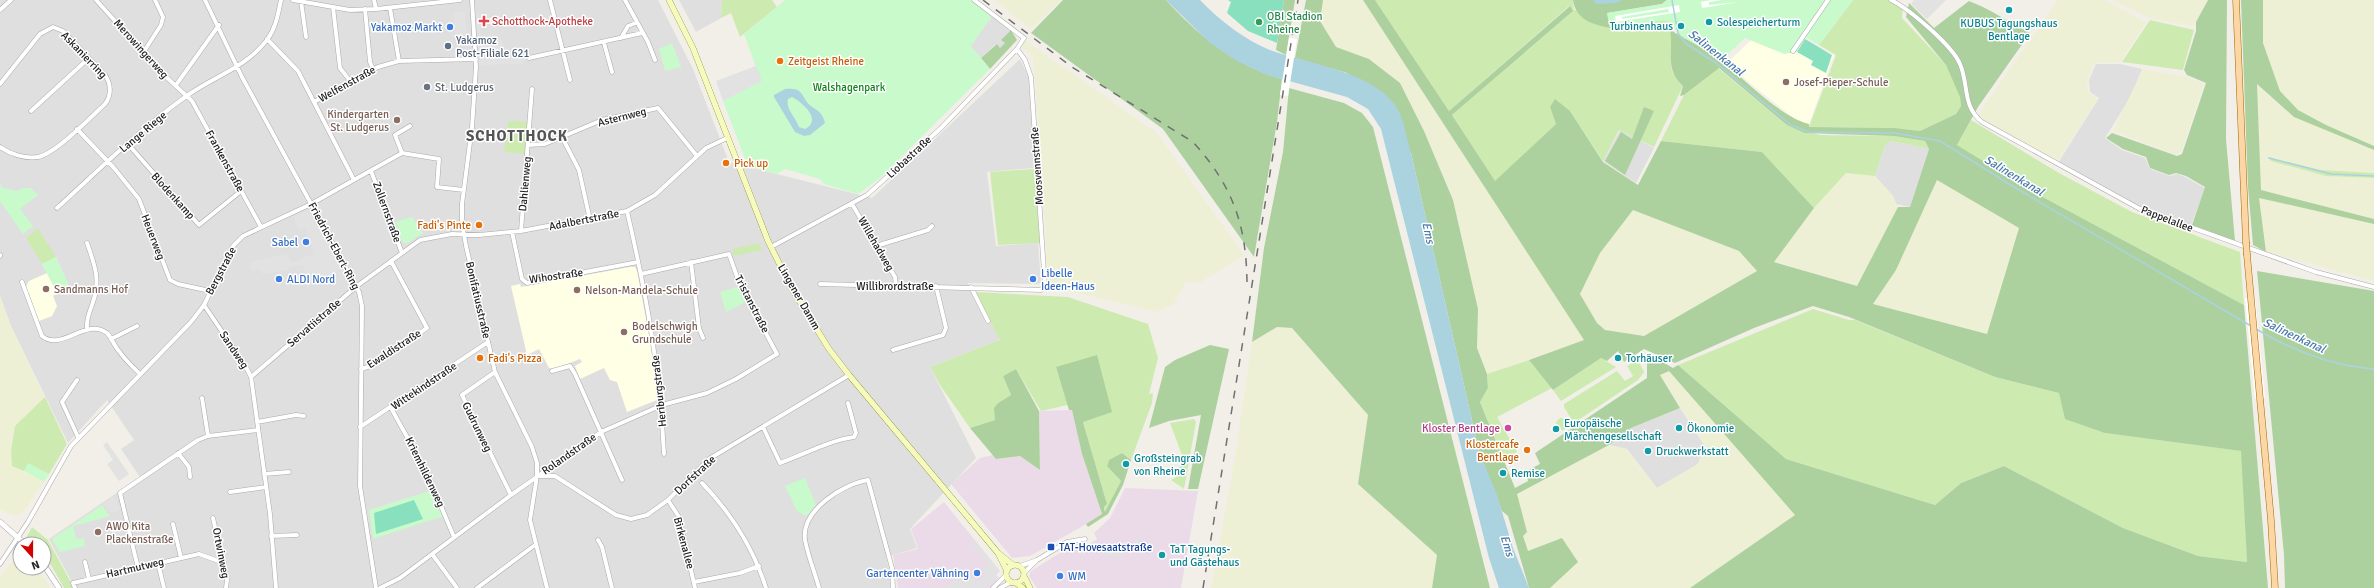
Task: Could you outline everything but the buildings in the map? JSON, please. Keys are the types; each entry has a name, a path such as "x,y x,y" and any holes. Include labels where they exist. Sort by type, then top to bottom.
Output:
{"main road":[{"name":"Lingener Damm","path":"669,0 693,48 771,247 792,289 829,349 998,553 1013,565"},
{"path":"2236,0 2246,242 2274,586"},
{"name":"Lingener Damm","path":"998,553 1006,573 1014,582"},
{"path":"1006,573 1013,565 1020,566 1030,588"},
{"path":"1023,588 1014,582 1024,574"}],"street":[{"path":"0,10 11,0"},
{"name":"Merowingerweg","path":"96,0 143,53 166,77 187,95"},
{"path":"143,53 161,24 163,18 156,0"},
{"name":"Friedrich-Ebert-Ring","path":"205,0 219,25 238,67 356,286 361,302 360,486 376,588"},
{"path":"281,0 275,26 267,40 298,71 354,180"},
{"path":"293,0 333,7 365,9 390,8 460,0"},
{"path":"374,0 376,9"},
{"name":"Bonifatiusstraße","path":"472,0 476,59 474,97 462,208 464,234 495,372 535,454 537,476 530,520 547,588"},
{"path":"550,0 570,80"},
{"path":"625,0 630,6 636,23 655,60"},
{"name":"Liobastraße","path":"771,247 868,195 900,167 1017,49 1024,38 974,0"},
{"path":"1794,51 1828,0"},
{"path":"1891,0 1902,6 1904,0"},
{"path":"301,1 306,37"},
{"name":"Pappelallee","path":"1902,6 1941,40 1960,64 1968,104 1975,116 2140,209 2316,272 2374,287"},
{"path":"333,7 340,68 351,82"},
{"path":"390,8 399,61"},
{"path":"365,9 370,62 373,69"},
{"path":"621,38 628,26 636,23"},
{"path":"176,85 219,25"},
{"name":"Askanierring","path":"0,84 26,50 48,28 53,27 63,31 110,82 110,98 52,150 38,157 28,157 11,153 0,147"},
{"path":"529,58 604,43 642,33"},
{"name":"Lange Riege","path":"57,208 128,144 187,95 238,67 267,40"},
{"path":"604,43 612,72"},
{"name":"Moosvennstraße","path":"1017,49 1025,60 1030,77 1045,287"},
{"path":"31,111 89,58"},
{"name":"Welfenstraße","path":"314,102 373,69 399,61 476,59"},
{"name":"Dahlienweg","path":"520,231 532,89"},
{"name":"Frankenstraße","path":"187,95 261,227"},
{"name":"Asternweg","path":"528,145 545,144 602,120 658,108 697,156"},
{"path":"410,126 395,135 402,154 439,159 437,187 464,190"},
{"path":"77,129 108,162"},
{"path":"562,137 579,170 590,220"},
{"name":"Adalbertstraße","path":"464,234 520,231 590,220 627,211 655,195 697,156 714,143 727,138"},
{"name":"Blodenkamp","path":"128,144 199,225 241,191"},
{"name":"Bergstraße","path":"19,536 78,437 191,322 204,305 233,246 243,236 311,204 402,154"},
{"name":"Heuerweg","path":"108,162 139,199 170,280 178,284 210,291"},
{"name":"Zollernstraße","path":"371,171 402,253"},
{"name":"Willehadweg","path":"852,204 895,277 896,286"},
{"name":"Heriburgstraße","path":"627,211 654,340 662,405 664,454"},
{"path":"876,246 928,230 932,226"},
{"name":"Wihostraße","path":"512,232 522,279 527,283 638,262"},
{"name":"Servatiistraße","path":"251,377 356,286 420,240 442,235 464,234"},
{"path":"87,243 94,260 97,278 93,302 87,315 87,329"},
{"name":"Tristanstraße","path":"691,262 729,254 740,285 777,354"},
{"name":"Ewaldistraße","path":"361,369 371,366 427,328 391,261"},
{"path":"641,274 691,262 699,328 702,338"},
{"path":"22,282 42,336 47,340 54,341 87,329 106,333 119,352 140,374"},
{"name":"Willibrordstraße","path":"820,284 1041,290 1045,287"},
{"path":"893,350 943,335 946,328 936,286"},
{"path":"971,287 988,321"},
{"name":"Sandweg","path":"204,305 246,367 251,377 266,487 276,588"},
{"path":"111,339 137,326"},
{"name":"Wittekindstraße","path":"360,427 391,408 488,342"},
{"name":"Rolandstraße","path":"380,588 400,578 537,476 601,432 662,405 707,393 736,379 777,354"},
{"path":"552,371 570,366 575,374 622,480"},
{"name":"Gudrunweg","path":"495,372 462,395 511,495"},
{"name":"Dorfstraße","path":"537,476 555,476 607,510 625,518 631,519 647,515 668,500 709,459 850,375"},
{"path":"77,380 62,402 78,437"},
{"path":"202,398 208,436"},
{"path":"763,427 780,463 823,447 838,439 854,437 856,434 848,403"},
{"name":"Kriemhildenweg","path":"391,408 427,473 454,537"},
{"path":"257,422 296,415 304,416"},
{"path":"138,568 120,493 198,440 208,436 258,430"},
{"path":"178,453 189,467 190,477"},
{"path":"264,474 290,472"},
{"path":"819,588 805,539 810,519 828,497 868,480 892,568 893,588"},
{"path":"702,483 725,506 749,545 759,566 766,588"},
{"path":"230,492 266,487"},
{"name":"Birkenallee","path":"668,500 679,517 695,588"},
{"name":"Ortwinweg","path":"213,518 228,580 226,588"},
{"path":"0,522 16,536"},
{"path":"173,524 181,558"},
{"path":"271,536 297,535"},
{"path":"1020,566 1036,560 1066,542 1084,538"},
{"path":"598,540 602,547 612,588"},
{"path":"477,588 535,544"},
{"name":"Bergstraße","path":"0,564 12,547"},
{"name":"Hartmutweg","path":"75,588 72,583 199,554 224,563"},
{"path":"432,554 457,588"},
{"path":"1024,574 1036,560"},
{"path":"85,562 89,579"},
{"path":"158,563 164,588"},
{"path":"694,582 740,573 759,566"},
{"path":"994,588 1006,573"},
{"path":"51,576 59,588"},
{"path":"1000,588 1014,582"}],"shaded area":[{"path":"0,0 658,0 693,69 729,162 872,198 1020,59 1029,77 1034,168 987,172 996,246 1038,243 1041,282 1039,284 968,283 987,323 991,322 1000,340 930,367 976,458 910,529 917,548 886,557 891,576 890,588 75,588 52,545 52,537 140,477 121,449 134,440 107,400 68,443 11,326 0,296"},
{"path":"679,0 722,0 721,18 696,32"},
{"path":"994,0 1061,0 1031,29"},
{"path":"1323,0 1363,0 1584,340 1487,374 1477,348 1478,309 1453,200 1424,131 1400,83 1369,59 1336,47 1320,21"},
{"path":"1914,0 1946,0 1927,19 1911,4"},
{"path":"2058,0 2104,0 2146,22 2120,62 2095,63 2087,80 2088,92 2098,99 2057,162 1977,116"},
{"path":"2112,0 2207,0 2194,26 2149,18"},
{"path":"2263,0 2374,0 2374,146 2326,125 2298,110 2280,91 2263,43"},
{"path":"465,11 467,38 456,39 453,12"},
{"path":"479,11 481,38 478,39 476,13"},
{"path":"992,16 1011,30 1002,40 1005,43 1000,48 996,44 981,58 970,46"},
{"name":"Josef-Pieper-Schule","path":"1769,23 1834,55 1809,124 1797,121 1726,64"},
{"path":"502,40 506,55 522,53 525,60 522,64 479,65 478,41"},
{"path":"1025,40 1157,133 1244,255 1201,282 1185,283 1174,304 1158,312 1048,286 1043,186 1033,56 1021,47"},
{"path":"2096,64 2120,64 2142,69 2130,98 2105,138 2122,150 2145,158 2150,169 2170,176 2177,174 2205,188 2191,225 2136,206 2058,163 2099,98 2090,92 2089,80"},
{"path":"756,66 762,81 723,101 716,81"},
{"path":"2143,69 2187,77 2204,84 2181,152 2176,155 2113,131"},
{"path":"2257,83 2272,99 2359,145 2374,150 2374,173 2321,170 2269,157 2267,159 2326,176 2374,178 2374,281 2266,252 2258,197 2260,157"},
{"path":"1620,130 1654,148 1636,183 1603,161"},
{"path":"1891,141 1929,149 1910,207 1895,204 1893,196 1875,176 1885,145"},
{"path":"1846,173 1875,176 1893,196 1898,207 1857,286 1774,261 1814,208"},
{"path":"1937,180 2019,228 1987,334 1873,304 1896,270"},
{"path":"1633,210 1739,251 1758,271 1644,336 1605,330 1597,323 1580,294 1600,253"},
{"path":"307,211 312,214 342,268 329,276 331,280 325,284 321,278 308,287 305,270 302,265 289,267 289,270 262,274 261,270 251,271 249,263 284,254 293,263 314,253 305,227 299,230 293,217"},
{"name":"Sandmanns Hof","path":"56,257 68,286 53,296 57,306 52,316 39,321 26,287 29,281 47,273 42,264"},
{"path":"635,267 637,271 651,346 657,400 627,412 617,382 610,380 604,368 580,379 575,366 582,362 580,359 554,369 549,368 539,349 527,355 511,286 520,284 521,287"},
{"path":"0,297 11,326 45,397 15,426 12,466 44,482 26,508 19,515 13,516 0,509"},
{"path":"1277,327 1292,328 1368,415 1359,484 1437,555 1432,588 1211,588 1234,463 1252,342"},
{"path":"1669,370 1795,515 1690,588 1550,588 1578,561 1528,552 1523,535 1517,494 1609,445 1627,449 1657,488 1698,464 1705,446 1660,375"},
{"path":"1680,408 1705,446 1698,464 1657,488 1627,449 1609,445 1631,428"},
{"path":"1072,410 1082,454 1102,515 1030,556 1012,558 951,484 980,458 993,455 997,459 1020,456 1040,470 1039,411"},
{"path":"107,442 129,474 119,481 107,464 113,460 103,445"},
{"path":"1125,488 1198,491 1181,588 1037,588 1029,576 1031,571 1071,546 1083,548 1097,539 1094,533 1110,518"},
{"path":"114,496 121,509 113,514 103,504"},
{"path":"944,502 1000,571 996,575 999,578 996,580 1002,588 898,588 893,555 918,549 911,529"},
{"path":"1139,536 1142,538 1133,550 1119,557 1102,555 1090,545 1094,542 1106,552 1118,553 1130,547"},
{"path":"975,541 999,571 996,574 998,578 984,588 944,588 959,576 965,583 973,577 978,582 986,576 982,570 988,564 971,544"},
{"path":"12,562 12,576 43,576 51,588 0,588 0,577"}],"green space":[{"path":"722,0 772,0 777,7 740,37 731,13 721,18"},
{"name":"Walshagenpark","path":"785,0 971,0 992,16 971,46 990,69 880,178 858,194 824,184 820,179 785,169 777,174 748,167 723,101 761,81 744,34"},
{"path":"1063,0 1166,0 1191,26 1218,48 1248,66 1282,79 1277,122 1254,257 1163,129 1031,33"},
{"name":"OBI Stadion Rheine","path":"1228,0 1284,0 1277,43 1248,31 1227,13 1231,2"},
{"path":"1284,0 1295,0 1286,55 1276,50"},
{"path":"1306,0 1323,0 1320,21 1336,47 1369,59 1400,83 1424,131 1453,200 1478,309 1477,348 1487,374 1488,388 1480,402 1515,488 1528,481 1526,471 1540,464 1535,453 1647,378 1647,353 1673,368 1678,365 1786,459 1935,505 1961,483 2004,466 2123,528 2198,556 2247,562 2241,451 2105,433 2065,419 2059,393 1995,377 1849,317 1813,306 1754,328 1675,363 1644,349 1624,362 1618,351 1607,361 1601,358 1553,390 1529,360 1584,340 1363,0 1375,0 1449,111 1570,6 1573,11 1452,115 1495,181 1556,124 1550,107 1555,99 1570,111 1603,162 1638,185 1661,141 1762,152 1814,208 1774,262 1857,286 1898,207 1910,207 1929,149 1925,141 1894,136 1805,133 1787,125 1719,68 1684,95 1680,96 1683,86 1677,80 1672,67 1670,30 1723,59 1726,64 1776,107 1798,120 1809,124 1809,127 1895,128 1920,131 1956,114 1961,106 1960,97 1946,65 1906,17 1909,3 1934,28 1969,1 1992,12 2030,33 1978,107 1957,145 2039,195 2244,305 2268,588 1690,588 1795,515 1669,371 1660,375 1680,408 1631,428 1609,445 1517,494 1527,532 1523,536 1528,551 1562,538 1578,562 1550,588 1529,588 1508,516 1502,511 1479,451 1411,153 1347,73 1295,58","holes":["1937,180 2019,228 1987,334 1873,304 1896,270","1633,210 1739,251 1757,271 1644,336 1605,330 1597,323 1580,294 1600,253"]},
{"path":"1375,0 1573,0 1574,10 1669,21 1672,40 1672,71 1683,86 1654,147 1619,130 1603,161 1570,111 1550,107 1556,124 1495,182 1452,115 1573,11 1569,6 1449,111"},
{"path":"1573,0 1667,0 1662,4 1607,13 1610,28 1591,23 1581,17"},
{"path":"1667,0 1853,0 1819,45 1806,37 1797,52 1784,54 1745,38 1723,59 1684,38 1666,20 1610,28 1607,13 1662,4"},
{"path":"1853,0 1888,0 1903,6 1902,18 1946,65 1960,96 1961,106 1956,114 1920,131 1895,128 1809,127 1836,55 1819,45"},
{"path":"2208,0 2227,0 2226,139 2235,241 2192,225 2205,187 2186,176 2176,173 2169,175 2150,168 2146,157 2123,149 2106,138 2112,133 2177,156 2182,154 2206,83 2187,75 2184,70 2196,31 2196,22"},
{"path":"2241,0 2263,0 2263,43 2280,91 2298,110 2326,125 2374,146 2374,150 2294,117 2257,84 2261,190 2374,219 2374,224 2259,198 2266,252 2253,245 2248,187"},
{"path":"2150,20 2194,30 2183,70 2122,62"},
{"path":"1011,30 1017,40 990,69 981,58 997,44 1000,48 1005,43 1001,40"},
{"path":"1805,39 1832,55 1826,73 1811,65 1813,61 1797,52"},
{"path":"672,43 681,67 665,71 659,49"},
{"path":"1718,68 1787,125 1820,135 1894,136 1925,141 1929,149 1891,141 1885,145 1875,176 1846,173 1814,208 1762,152 1661,141 1684,95"},
{"path":"1289,88 1344,103 1362,113 1373,127 1490,588 1432,588 1437,555 1358,484 1368,415 1292,328 1277,327 1252,342 1264,248 1283,152"},
{"path":"1644,107 1654,111 1625,175 1605,161 1621,132 1632,139"},
{"path":"1971,120 2059,173 2132,212 2240,252 2244,305 2039,195 1957,145"},
{"path":"508,121 528,122 527,146 524,154 504,152"},
{"path":"2267,157 2321,170 2374,173 2374,178 2326,176 2271,161"},
{"path":"1034,169 1040,243 998,245 990,172"},
{"path":"0,184 3,188 18,191 23,188 31,188 38,195 20,209 33,226 23,234 0,201"},
{"path":"412,217 423,233 406,244 402,241 395,222"},
{"path":"38,228 56,257 42,264 26,238"},
{"path":"759,243 762,250 734,256 732,249"},
{"path":"56,257 68,283 66,288 57,293 42,264"},
{"path":"2257,271 2374,291 2374,588 2285,588 2284,555"},
{"path":"738,287 745,302 726,312 720,292"},
{"path":"975,292 1068,297 1148,324 1158,358 1149,394 1153,393 1152,403 1131,460 1122,453 1109,460 1107,466 1121,481 1106,512 1104,507 1107,504 1083,422 1056,367 1068,405 1041,411 1016,369 1003,376 1011,395 998,403 995,420 970,428 940,385 930,367 1000,340"},
{"path":"1813,309 1849,320 1855,320 1995,377 2059,393 2105,433 2242,451 2247,562 2198,556 2123,528 2004,466 1961,483 1935,505 1786,459 1678,365"},
{"path":"1210,345 1229,349 1198,489 1188,489 1201,415 1169,421 1149,428 1165,367 1175,360"},
{"path":"1097,355 1112,412 1083,422 1107,504 1104,507 1105,512 1121,481 1107,466 1109,460 1122,453 1131,460 1123,485 1108,514 1088,527 1086,524 1102,514 1082,454 1072,410 1069,410 1056,367"},
{"path":"1601,358 1616,367 1561,401 1553,390"},
{"path":"1529,360 1552,388 1497,417 1517,452 1504,460 1480,402 1488,388 1487,374"},
{"path":"1638,360 1644,372 1638,380 1577,421 1573,422 1564,407 1564,404 1617,371 1625,381 1633,376 1627,366"},
{"path":"1016,369 1039,411 1040,470 1020,456 996,459 970,428 995,420 994,408 998,403 1011,395 1003,376"},
{"path":"45,397 67,444 49,474 28,464 24,471 12,466 11,451 15,426"},
{"path":"1560,418 1564,418 1568,424 1564,430 1560,430 1556,426 1556,422"},
{"path":"1194,419 1196,422 1184,489 1171,480 1178,476 1182,455 1170,423"},
{"path":"28,463 49,474 44,482 24,471"},
{"path":"805,478 816,505 806,516 797,511 785,486"},
{"path":"433,490 444,516 373,539 369,510"},
{"path":"414,500 423,519 376,534 374,513"},
{"path":"102,505 110,516 73,526 76,539 84,538 85,546 60,552 52,539"},
{"path":"32,527 43,536 27,536"},
{"path":"52,547 74,588 64,588 52,567"}],"water":[{"name":"Ems","path":"1166,0 1200,0 1223,22 1251,41 1270,50 1322,65 1359,78 1376,87 1389,98 1399,112 1411,153 1479,451 1497,495 1513,548 1529,588 1499,588 1489,558 1381,129 1368,109 1347,97 1267,75 1237,61 1210,43"},
{"path":"1593,0 1622,0 1616,3 1597,4"},
{"path":"785,89 794,89 799,91 809,105 820,112 825,123 810,135 804,136 795,132 774,95","holes":["792,97 801,103 811,116 812,121 805,129 799,127 789,109 787,102 788,99"]}],"pier":[{"path":"1722,0 1709,2 1709,5 1739,2 1702,8 1701,2"},
{"path":"1679,5 1680,12 1616,22 1615,16","holes":["1668,9 1669,12 1622,19 1622,17"]},
{"path":"1289,38 1297,39 1288,96 1280,95"},
{"path":"2255,297 2265,398 2255,399 2245,298"}],"waterway":[{"name":"Salinenkanal","path":"1672,0 1678,33 1685,43 1716,63 1791,125 1809,132 1894,133 1940,141 2014,187 2251,326"},
{"path":"2269,158 2331,174 2374,176"},
{"name":"Salinenkanal","path":"2256,329 2284,344 2313,356 2343,365 2374,369"}],"railway":[{"path":"983,0 1072,67 1193,142 1207,158 1218,175 1228,191 1235,208 1244,244 1247,286"},
{"path":"1203,588 1298,0"}],"place":[{"name":"KUBUS Tagungshaus Bentlage","path":"2009,10"},
{"name":"Schotthock-Apotheke","path":"484,21"},
{"name":"OBI Stadion Rheine","path":"1259,22"},
{"name":"Solespeicherturm","path":"1709,22"},
{"name":"Turbinenhaus","path":"1681,26"},
{"name":"Yakamoz Markt","path":"450,27"},
{"name":"Yakamoz Post-Filiale 621","path":"448,46"},
{"name":"Zeitgeist Rheine","path":"780,61"},
{"name":"Josef-Pieper-Schule","path":"1786,82"},
{"name":"St. Ludgerus","path":"427,87"},
{"name":"Kindergarten St. Ludgerus","path":"397,120"},
{"name":"Pick up","path":"726,163"},
{"name":"Fadi's Pinte","path":"479,225"},
{"name":"Sabel","path":"306,242"},
{"name":"ALDI Nord","path":"279,279"},
{"name":"Libelle Ideen-Haus","path":"1033,279"},
{"name":"Sandmanns Hof","path":"46,289"},
{"name":"Nelson-Mandela-Schule","path":"577,290"},
{"name":"Bodelschwigh Grundschule","path":"624,332"},
{"name":"Fadi's Pizza","path":"480,358"},
{"name":"Torhäuser","path":"1618,358"},
{"name":"Kloster Bentlage","path":"1508,428"},
{"name":"Ökonomie","path":"1679,428"},
{"name":"Europäische Märchengesellschaft","path":"1556,429"},
{"name":"Klostercafe Bentlage","path":"1527,450"},
{"name":"Druckwerkstatt","path":"1648,451"},
{"name":"Großsteingrab von Rheine","path":"1126,464"},
{"name":"Remise","path":"1503,473"},
{"name":"AWO Kita Plackenstraße","path":"98,532"},
{"name":"TAT-Hovesaatstraße","path":"1051,547"},
{"name":"TaT Tagungs- und Gästehaus","path":"1162,555"},
{"name":"Gartencenter Vähning","path":"977,573"},
{"name":"WM","path":"1060,576"}],"district":[{"name":"SCHOTTHOCK","path":"517,136"}]}
